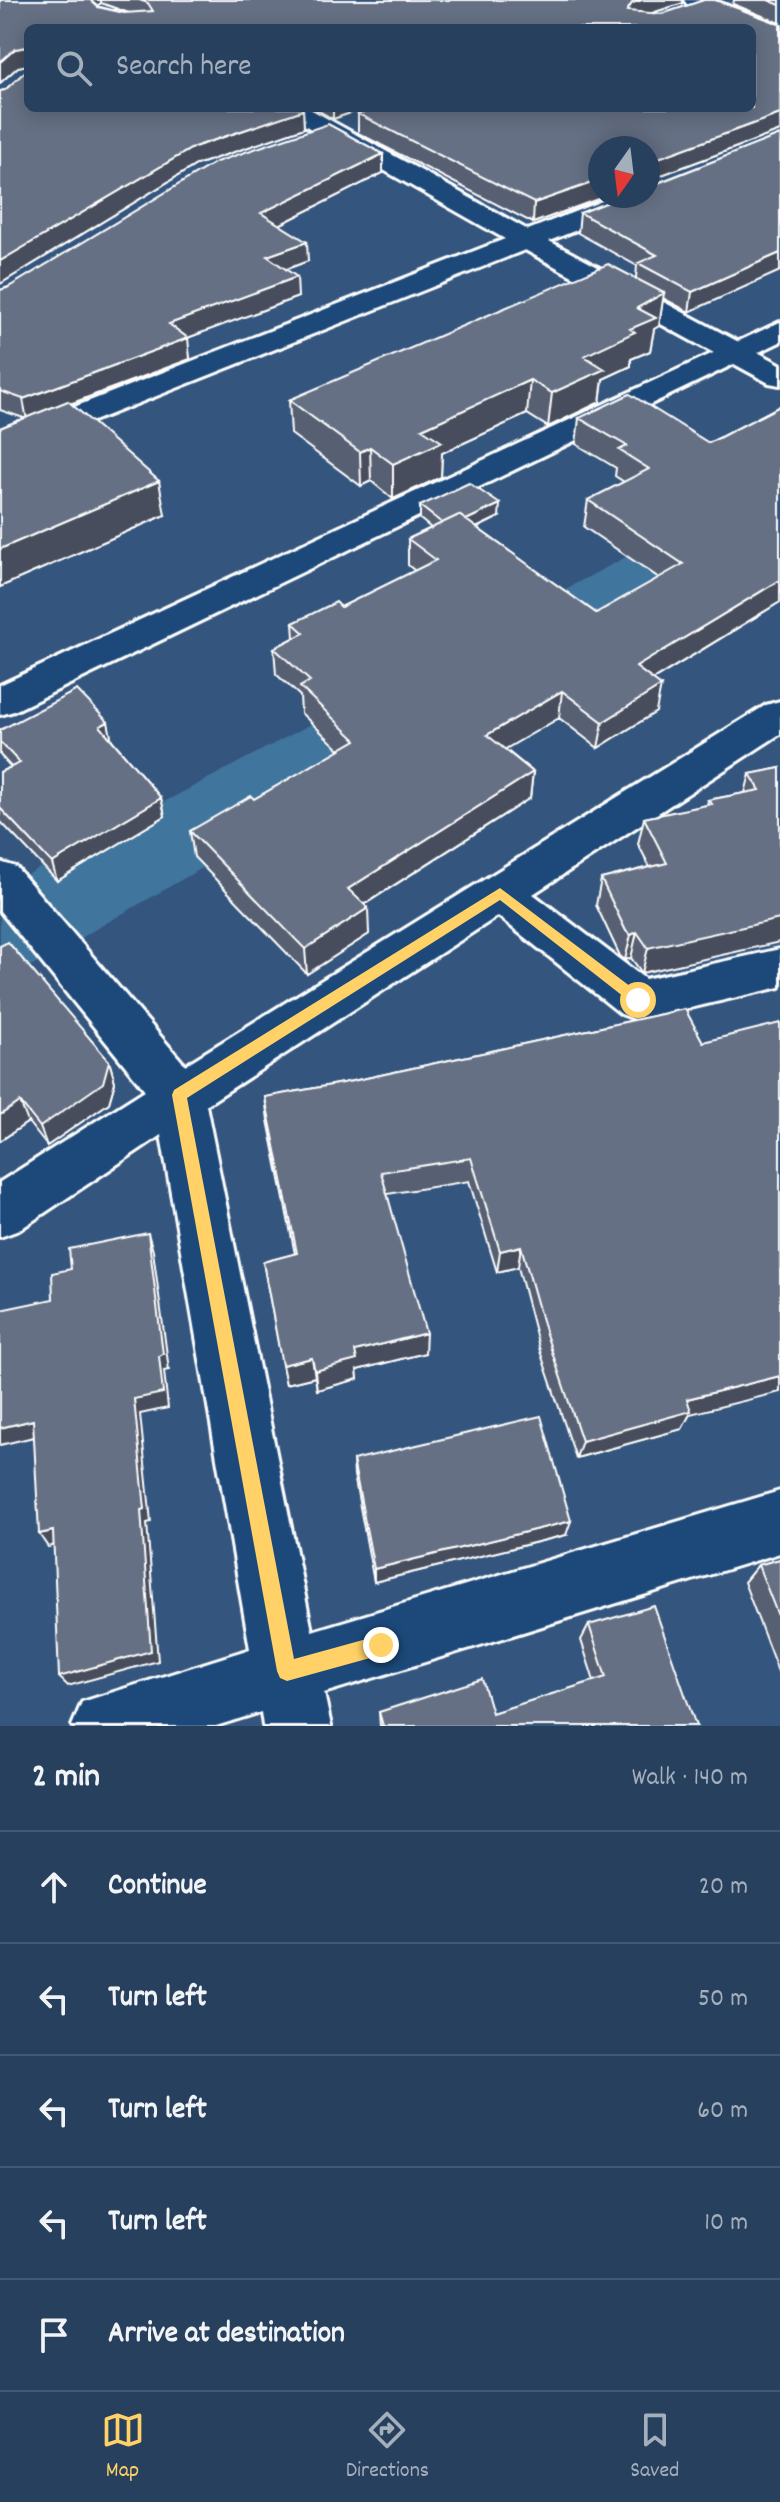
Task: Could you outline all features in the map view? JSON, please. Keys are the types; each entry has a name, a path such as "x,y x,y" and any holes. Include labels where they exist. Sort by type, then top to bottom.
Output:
{"street":[{"path":"701,5 755,24"},
{"path":"85,24 107,6 127,21"},
{"path":"756,24 780,33"},
{"path":"298,112 780,376"},
{"path":"303,139 358,121"},
{"path":"0,448 609,208"},
{"path":"0,701 780,331"},
{"path":"0,1212 179,1095 780,715"},
{"path":"500,893 638,1000 780,968"},
{"path":"22,906 179,1095 292,1699"},
{"path":"106,1726 292,1699 780,1522"}],"building":[{"path":"0,0 90,0 98,7 124,13 153,11 148,3 139,0 642,0 632,3 627,11 662,14 704,0 715,0 780,24 780,114 660,157 660,136 588,136 588,184 534,203 358,114 756,112 756,24 24,24 24,48 15,49 0,62"},
{"path":"24,73 24,112 297,112 194,147 0,261 0,91"},
{"path":"328,124 383,154 261,213 307,242 267,256 297,277 169,324 188,338 23,399 0,391 0,290 216,162"},
{"path":"780,135 780,253 692,292 638,263 657,255 580,213 593,208 660,208 660,182"},
{"path":"608,264 664,293 637,308 656,318 630,329 635,332 584,356 605,369 552,393 530,380 422,429 442,442 393,464 370,447 360,452 289,400"},
{"path":"630,394 709,443 780,406 780,580 636,667 661,686 603,722 562,691 487,735 533,772 348,889 368,908 305,949 190,831 251,796 254,799 356,740 300,687 310,681 274,648 304,633 293,623 336,602 341,607 436,560 408,539 459,515 596,613 683,564 588,500 649,469 619,450 627,446 579,418"},
{"path":"68,401 159,481 0,549 0,428"},
{"path":"469,483 500,504 466,520 459,515 442,523 420,506"},
{"path":"77,690 108,722 100,726 161,798 52,863 0,808 0,772 20,763 0,742 0,730"},
{"path":"780,768 780,919 648,948 637,932 631,935 626,931 601,879 667,863 644,818 712,804 708,800 760,790 750,774"},
{"path":"8,942 109,1061 103,1083 40,1127 20,1102 0,1115 0,946"},
{"path":"685,1009 703,1042 780,1023 780,1376 687,1399 691,1411 582,1441 545,1331 521,1246 500,1251 471,1158 381,1172 426,1333 355,1351 357,1360 315,1371 312,1358 282,1365 263,1262 297,1253 265,1097"},
{"path":"148,1233 163,1354 159,1356 163,1393 134,1399 145,1509 141,1510 151,1651 59,1677 53,1531 39,1534 33,1420 0,1428 0,1310 53,1299 52,1273 71,1269 69,1249"},
{"path":"541,1416 571,1521 374,1569 353,1460"},
{"path":"780,1559 780,1621 758,1565"},
{"path":"654,1606 696,1726 383,1726 379,1712 482,1679 492,1713 606,1677 589,1625"}],"waterway":[{"path":"0,936 780,505"}],"route":[{"path":"381,1645 287,1671 179,1095 500,893 638,1000"}]}
